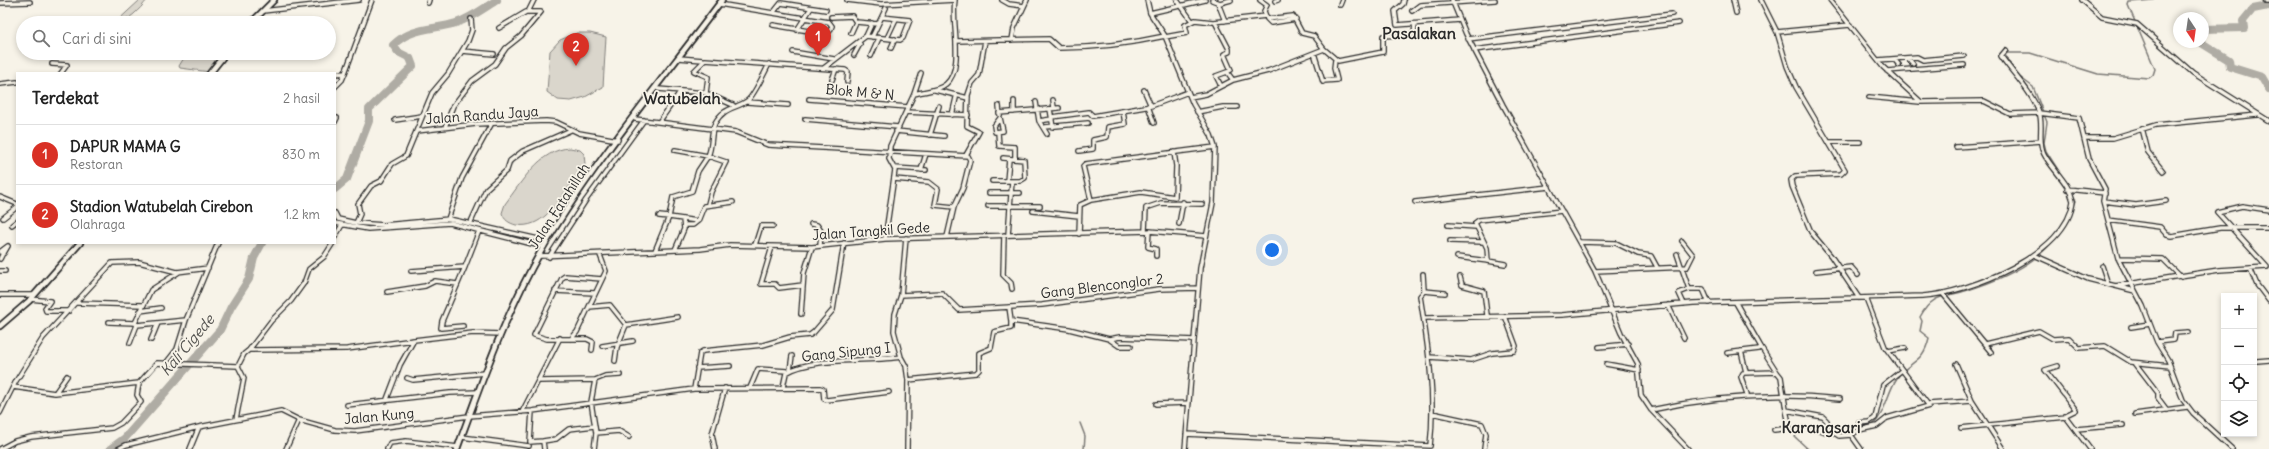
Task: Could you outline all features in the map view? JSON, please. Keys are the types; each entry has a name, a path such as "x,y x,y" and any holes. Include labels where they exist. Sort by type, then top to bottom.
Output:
{"street":[{"path":"258,16 274,0"},
{"path":"262,12 359,0"},
{"path":"336,86 342,80 345,73 372,0"},
{"path":"528,12 534,0"},
{"path":"847,0 881,4 955,0 952,14 956,52 949,81 934,90 914,94"},
{"path":"1002,0 1009,4 1024,6"},
{"path":"1012,40 1014,28 1027,0"},
{"path":"1147,0 1150,13 1165,36 1190,97 1211,135 1215,147 1213,203 1198,288 1186,449"},
{"path":"1177,0 1192,20"},
{"path":"1150,13 1181,7 1204,0"},
{"path":"1212,0 1218,3 1231,0"},
{"path":"1260,0 1267,5 1264,11 1267,18"},
{"path":"1340,5 1342,0"},
{"path":"1404,0 1403,4 1395,11 1396,25 1460,20"},
{"path":"1412,11 1418,5 1452,1 1495,0"},
{"path":"1733,0 1736,13"},
{"path":"1767,0 1761,0 1777,32 1787,66 1796,87 1845,172 1792,177 1791,180 1799,206 1808,227 1840,269 1859,298"},
{"path":"1830,0 1887,71 1921,102"},
{"path":"2082,0 2102,18 2136,24 2193,73 2257,115 2269,121"},
{"path":"1452,1 1468,39 1595,271 1611,310 1639,370 1639,388 1641,395 1651,410 1688,449"},
{"path":"0,3 30,2"},
{"path":"720,2 773,13 829,22 832,28 825,33 773,25"},
{"name":"Jalan Fatahillah","path":"458,448 500,334 547,241 618,140 658,88 720,2"},
{"path":"773,13 781,3 826,10"},
{"path":"1218,3 1225,21"},
{"path":"798,30 811,8"},
{"path":"872,37 886,8"},
{"path":"445,127 453,106 472,81 495,64 506,48 521,36 541,12 519,14 506,25 498,28"},
{"path":"1468,39 1672,14"},
{"path":"956,42 1049,39 1059,48 1091,48 1131,44 1165,36 1187,33 1188,31 1185,25 1191,23 1192,20 1201,19 1206,22 1215,22 1290,15 1296,19 1302,33 1314,36 1335,60 1342,61 1367,54 1381,54 1383,52 1383,36 1414,34 1415,24"},
{"path":"831,17 852,16 853,20 856,22 878,24"},
{"path":"866,36 895,39 903,38 910,20 882,17"},
{"path":"356,223 360,214 359,202 371,186 381,182 392,164 405,157 432,93 448,74 462,51 472,30 471,19"},
{"path":"887,38 896,19"},
{"path":"851,33 856,22"},
{"path":"1215,22 1229,48 1229,52 1224,54 1231,70 1216,76 1220,86"},
{"path":"824,68 866,36 872,23"},
{"path":"1474,50 1679,24"},
{"path":"1777,32 1850,25"},
{"path":"870,56 879,38"},
{"path":"891,48 895,39"},
{"path":"966,155 979,132 968,128 968,98 972,83 979,74 985,41"},
{"path":"854,55 860,44 858,42"},
{"path":"1190,97 1206,94 1233,80 1268,71 1324,49"},
{"path":"1425,318 1487,315 1547,316 1684,304 1788,303 1859,298 1944,295 1995,276 2035,256 2055,238 2070,213 2073,200 2069,189 2044,154 2041,141 2043,126 2042,113 2030,93 2001,56 2006,50"},
{"path":"462,51 494,54"},
{"path":"793,52 834,59"},
{"path":"1314,53 1324,82 1337,80 1334,68 1335,60"},
{"path":"1878,60 1917,57 1923,60 1964,56"},
{"path":"679,58 824,68 847,71 848,82"},
{"path":"1908,58 1913,64"},
{"path":"1894,59 1899,65"},
{"path":"211,72 220,60"},
{"path":"703,60 694,71 708,77 706,93"},
{"path":"52,64 67,65 62,72"},
{"path":"747,102 769,64"},
{"path":"1887,71 1964,65"},
{"path":"832,80 836,70"},
{"path":"1227,72 1233,80"},
{"path":"336,74 345,73"},
{"path":"886,239 895,168 889,159 889,153 896,131 914,94 921,73"},
{"path":"0,84 16,82"},
{"path":"658,88 680,92 706,93 718,96 724,103 733,105 747,102 788,105"},
{"path":"934,90 946,92 956,98 968,98"},
{"path":"1144,90 1154,123"},
{"path":"659,122 680,92"},
{"path":"1039,121 1089,112 1093,116 1150,106 1188,92"},
{"path":"1869,97 1921,102 1984,101 2010,114 2042,113 2079,118 2089,159 2104,186 2105,193 2103,201 2118,258 2150,324 2157,342 2170,366 2187,407 2232,449"},
{"path":"952,115 956,98"},
{"name":"Blok M & N","path":"809,99 908,107"},
{"path":"1053,100 1053,127"},
{"path":"1014,101 1014,112"},
{"path":"1036,102 1036,110 1039,121 1045,127 1047,134"},
{"path":"654,252 673,208 673,197 692,191 698,171 713,147 713,130 733,105"},
{"path":"930,135 939,106"},
{"path":"998,132 1003,129 999,106"},
{"path":"1197,112 1237,107"},
{"path":"1000,113 1059,108"},
{"path":"1079,151 1093,149 1093,140 1107,137 1108,127 1125,124 1123,111"},
{"path":"906,112 968,116"},
{"path":"2085,138 2112,138 2142,128 2257,115"},
{"path":"395,120 422,116"},
{"path":"1000,118 996,123 994,131 998,132 999,146 1015,148 1015,158"},
{"path":"635,119 736,132 762,144 780,147 839,148 889,153 966,155 970,160 963,188 954,207 947,238"},
{"path":"805,119 898,127"},
{"path":"549,257 586,200 644,120"},
{"name":"Jalan Randu Jaya","path":"417,131 492,123 552,121 571,130 618,140"},
{"path":"446,223 449,219 462,178 492,123"},
{"path":"1045,127 1067,127 1088,123"},
{"path":"2142,128 2143,143 2148,154 2151,160 2163,171"},
{"path":"470,224 486,189 505,172 510,161 523,151 558,134 571,130"},
{"path":"896,131 944,136"},
{"path":"1956,147 2041,141"},
{"path":"1829,142 1860,142"},
{"path":"1091,200 1083,166 1085,164 1155,153 1215,147"},
{"path":"676,150 708,156 710,158 726,162 713,186 708,204"},
{"path":"1079,234 1080,205 1091,200 1141,192 1175,197 1176,166 1174,152"},
{"path":"921,170 926,154"},
{"path":"992,181 1020,181 1025,178 1024,160 1002,158"},
{"path":"1007,181 1009,159"},
{"path":"895,168 926,170"},
{"path":"894,179 929,182 939,189 935,196 937,197 935,205 954,207"},
{"path":"1012,181 1003,275 1011,283 1012,289"},
{"path":"1415,202 1549,187"},
{"path":"2069,189 2105,193"},
{"path":"989,193 1020,193"},
{"path":"0,197 16,205"},
{"path":"2103,201 2136,205 2166,201"},
{"path":"684,225 693,225 698,221 702,207 708,204 732,202"},
{"path":"1156,256 1156,250 1148,247 1146,208 1161,203 1183,202 1202,204"},
{"path":"1179,224 1183,202"},
{"path":"3,218 16,206"},
{"path":"988,206 1040,206"},
{"path":"2115,286 2219,270 2267,266 2217,213 2218,211 2242,206 2269,210"},
{"path":"1033,211 1079,216"},
{"path":"1488,261 1488,252 1476,227 1476,222 1482,220 1562,211"},
{"path":"336,215 338,219 347,222 384,225 449,219 547,241"},
{"path":"659,216 698,221"},
{"path":"675,250 684,225 683,219"},
{"path":"2108,220 2160,227 2167,235 2172,236 2220,228 2269,228"},
{"path":"12,225 16,222"},
{"path":"336,222 352,228 381,228 446,223 544,247"},
{"path":"336,235 342,225 347,222"},
{"path":"811,224 817,225 821,231 820,246"},
{"path":"1448,225 1476,227"},
{"path":"755,245 761,226 773,226"},
{"path":"463,326 441,328 442,321 479,231"},
{"name":"Jalan Tangkil Gede","path":"539,256 549,257 654,252 730,245 812,247 886,239 1006,235 1147,231 1206,236"},
{"path":"906,238 901,295 895,314 894,331 901,356 906,366 908,380 907,449"},
{"path":"1450,241 1484,242"},
{"path":"1580,242 1595,241 1620,244 1639,255 1651,256 1657,268"},
{"path":"1595,271 1687,266 1693,255 1682,241"},
{"path":"694,389 700,353 707,350 763,346 790,337 810,335 814,332 833,310 844,243"},
{"path":"0,326 34,295 79,244"},
{"path":"166,363 177,349 186,320 218,244"},
{"path":"238,366 244,354 249,350 271,321 290,301 304,283 309,269 324,257 332,244"},
{"path":"772,247 761,284 775,284 780,288 803,285"},
{"path":"801,314 803,285 812,247"},
{"path":"0,259 1,253"},
{"path":"1677,254 1689,289"},
{"path":"571,339 577,332 606,268 600,255"},
{"path":"2035,256 2088,279 2134,291"},
{"path":"1457,257 1505,264"},
{"path":"2118,258 2163,259 2181,277"},
{"path":"0,413 13,387 43,338 77,303 102,273 114,262 138,262 164,270 179,272 208,268"},
{"path":"2102,266 2108,284"},
{"path":"411,271 465,267"},
{"path":"1816,271 1852,267 1858,275"},
{"path":"2250,268 2257,284 2269,301"},
{"path":"0,270 5,271"},
{"path":"130,342 142,305 151,290 179,272"},
{"path":"1186,434 1334,442 1360,441 1429,447 1432,413 1425,318 1420,296 1424,291 1423,274"},
{"path":"592,350 593,342 589,339 571,339 534,335 562,278 566,276 602,279"},
{"path":"1460,277 1462,285 1484,291 1486,296 1487,315"},
{"path":"387,292 425,286 435,281 458,284"},
{"name":"Gang Blenconglor 2","path":"901,295 942,293 956,310 959,310 1045,305 1155,289 1198,288"},
{"path":"1684,304 1679,294 1688,291 1689,289 1703,289 1710,303"},
{"path":"555,291 595,293"},
{"path":"1424,291 1445,293"},
{"path":"0,295 34,295"},
{"path":"1944,295 1991,352"},
{"path":"1866,298 1879,335 1888,351 1929,404"},
{"path":"30,299 50,301 45,308 46,311 69,311"},
{"path":"77,303 142,305"},
{"path":"1736,303 1780,377 1790,428 1774,430"},
{"path":"1668,305 1684,338"},
{"path":"589,307 610,306 626,324"},
{"path":"908,380 976,373 979,370 979,352 991,348 994,332 1011,328 1012,321 1009,307"},
{"path":"140,311 161,308"},
{"path":"1429,357 1468,360 1492,353 1514,351 1516,346 1505,316"},
{"path":"626,324 678,317"},
{"path":"109,322 136,324 186,320"},
{"path":"1012,321 1056,326 1109,339 1119,346 1131,346"},
{"path":"151,340 158,323"},
{"path":"615,361 618,343 626,324"},
{"path":"2132,327 2150,324"},
{"path":"1985,344 2039,331 2053,339 2069,338 2078,348 2108,346 2135,363 2158,393 2158,397 2167,410"},
{"path":"2157,342 2174,340 2174,333 2188,332"},
{"path":"249,350 347,350 473,333 500,334"},
{"path":"1109,339 1120,337 1194,340"},
{"path":"522,412 560,338"},
{"path":"387,399 400,365 414,340"},
{"path":"602,346 633,342"},
{"path":"1599,347 1628,344"},
{"path":"1727,353 1759,349 1761,347"},
{"path":"1888,351 1906,348"},
{"path":"1740,351 1746,372"},
{"path":"750,388 758,370 789,370 792,356"},
{"name":"Gang Sipung I","path":"783,387 789,370 848,360 883,360 901,356"},
{"path":"2257,361 2269,360"},
{"path":"0,449 7,447 15,441 31,437 116,426 141,402 137,395 139,383 156,363 238,366"},
{"path":"2135,363 2170,366"},
{"path":"1606,364 1639,370"},
{"path":"1956,364 1972,401 2003,449"},
{"path":"236,419 244,378 238,366"},
{"path":"697,368 730,366"},
{"path":"2058,366 2046,370 2076,410 2066,414 2066,417"},
{"path":"1875,423 1883,385 1903,371"},
{"path":"1747,394 1741,377 1746,372 1777,372"},
{"path":"407,378 413,380 485,373"},
{"path":"539,380 595,380 605,376 620,375"},
{"path":"55,393 67,376"},
{"path":"594,449 596,433 591,402 595,380"},
{"path":"13,387 55,393 139,383"},
{"name":"Jalan Kung","path":"118,449 198,427 281,411 299,420 335,430 355,432 469,416 532,411 694,389 783,387 823,389 824,399 827,400 889,392"},
{"path":"715,449 712,434 725,388"},
{"path":"347,405 387,399 478,392"},
{"path":"1651,410 1693,401 1747,394 1783,393 1840,399"},
{"path":"1786,410 1825,420 1828,429 1836,435 1851,435 1858,427 1926,408 1929,404 1972,401"},
{"path":"1156,404 1189,403"},
{"path":"2136,414 2187,407"},
{"path":"529,446 532,411"},
{"path":"1432,413 1482,424 1486,434 1484,449"},
{"path":"1962,428 1986,424 2066,417"},
{"path":"2066,417 2076,428 2090,449"},
{"path":"286,449 299,420"},
{"path":"1858,427 1875,423"},
{"path":"2076,428 2123,425"},
{"path":"462,437 487,438 518,447 529,446 558,438 569,428 594,426"},
{"path":"190,449 198,427"},
{"path":"596,433 619,431 629,437"},
{"path":"1851,435 1861,449"},
{"path":"387,449 390,443 406,441 458,448"},
{"path":"543,441 544,449"}],"shaded area":[{"path":"140,0 147,0 131,16 123,16"},
{"path":"577,33 590,33 606,37 603,87 585,97 571,101 558,100 547,92 550,51 560,40"},
{"path":"183,60 218,60 210,72 180,68 179,66"},
{"path":"570,148 580,150 584,154 585,164 553,208 541,219 533,223 516,225 507,221 502,213 505,204 532,168 549,154"}],"waterway":[{"name":"Kali Cigede","path":"336,188 347,179 369,121 369,109 413,66 410,58 398,52 393,45 400,39 415,32 462,21 497,0"},
{"path":"2015,72 2005,55 2007,53 2030,53 2098,74 2149,78 2153,75 2155,69 2128,5 2129,2 2154,0"},
{"path":"2209,29 2244,28 2243,21 2253,9 2268,6 2265,0"},
{"path":"2209,48 2229,60 2230,67 2262,77 2269,89"},
{"path":"2017,75 2033,87 2047,122 2044,143 2046,151 2067,184"},
{"path":"1808,449 1795,437 1799,428 1803,426 1827,435 1837,428 1873,425 1881,414 1897,378 1923,353 1929,338 1920,331 1922,321 1920,317 1925,309 1935,300 1987,284 2004,277 2020,269 2034,259 2047,248 2058,235 2068,219 2076,201 2072,192"},
{"name":"Kali Cigede","path":"110,449 125,438 220,330 231,307 249,279 254,258 261,244"},
{"path":"1080,423 1085,436 1084,449"}],"place":[{"name":"DAPUR MAMA G","path":"818,56"},
{"name":"Stadion Watubelah Cirebon","path":"576,66"}],"district":[{"name":"Pasalakan","path":"1419,33"},
{"name":"Watubelah","path":"682,98"},
{"name":"Karangsari","path":"1821,427"}]}
